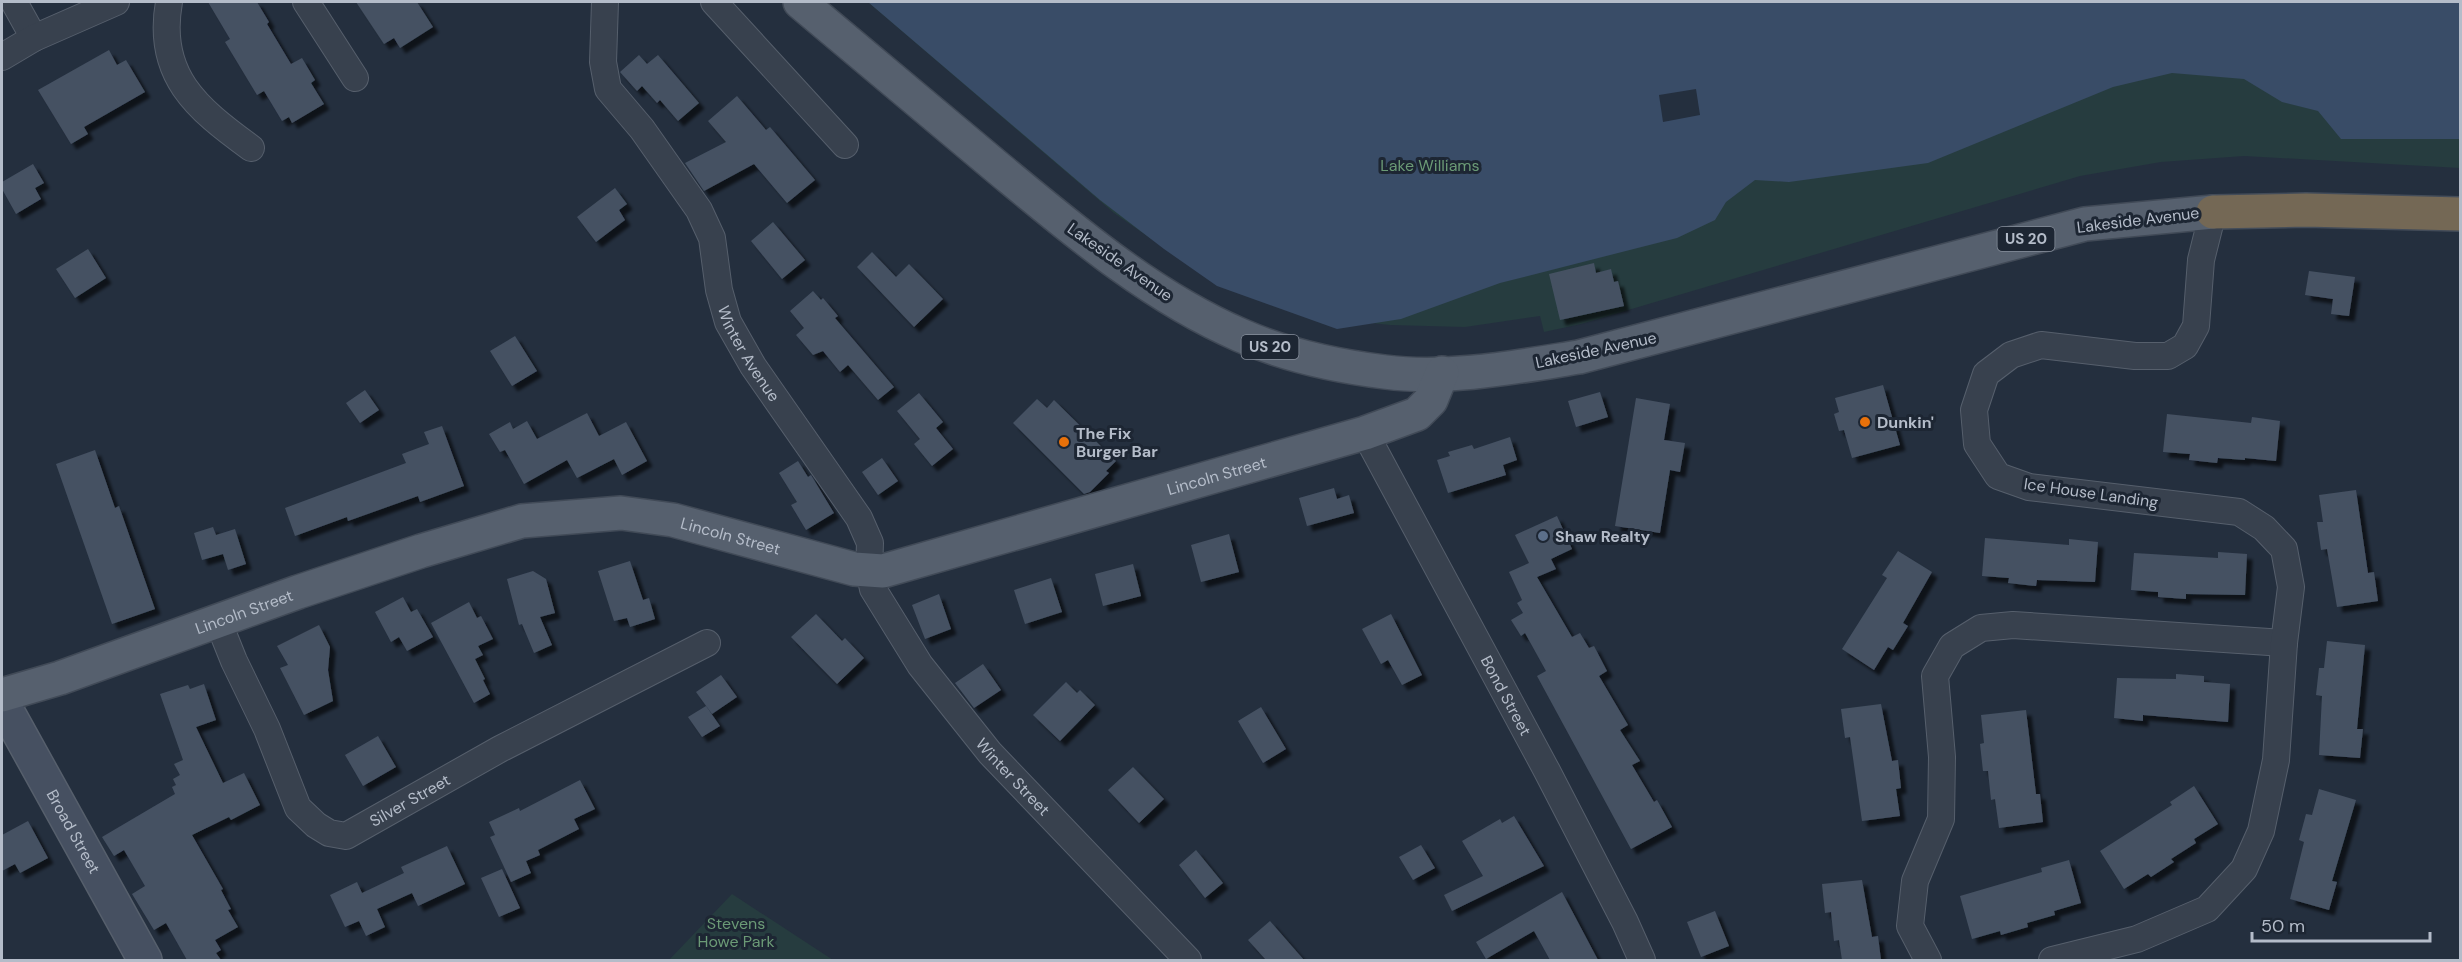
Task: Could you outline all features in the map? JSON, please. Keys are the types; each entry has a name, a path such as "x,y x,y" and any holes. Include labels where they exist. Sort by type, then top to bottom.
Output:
{"highway":[{"name":"Lakeside Avenue","path":"2213,212 2306,210 2460,214"}],"main road":[{"name":"Lakeside Avenue","path":"800,2 1079,236 1147,283 1213,323 1269,346 1312,359 1387,372 1442,374 1501,369 1579,357 2085,224 2213,212"},
{"name":"Lincoln Street","path":"2,695 60,678 298,592 522,521 621,513 673,520 854,569 883,571 1365,433 1417,414 1431,400 1442,374"}],"street":[{"path":"14,2 34,38"},
{"path":"2,57 34,38 116,2"},
{"path":"169,2 165,27 170,61 183,86 200,107 251,148"},
{"path":"306,2 355,78"},
{"name":"Winter Avenue","path":"604,2 603,62 608,89 642,129 699,210 712,238 719,290 728,322 753,366 859,518 870,543 869,570"},
{"path":"714,2 845,145"},
{"name":"Ice House Landing","path":"2052,960 2137,939 2207,909 2244,869 2261,831 2276,760 2284,643 2291,587 2284,549 2264,528 2239,512 2030,487 1998,476 1977,444 1974,411 1986,374 2011,355 2041,345 2135,356 2168,356 2185,346 2196,326 2201,260 2213,212"},
{"name":"Bond Street","path":"1365,433 1548,771 1642,960"},
{"name":"Winter Street","path":"869,570 873,589 920,664 990,753 1188,960"},
{"name":"Silver Street","path":"218,621 234,661 267,729 298,808 316,825 329,833 346,836 500,749 707,643"},
{"path":"1928,960 1910,926 1915,882 1941,819 1942,757 1935,676 1952,646 1981,628 2013,625 2284,643"},
{"name":"Broad Street","path":"2,702 145,960"}],"green space":[{"name":"Lake Williams","path":"868,2 2460,2 2460,168 2244,156 2161,162 2080,176 1581,324 1544,332 1540,316 1465,327 1390,325 1353,321 1176,256 1114,213"},
{"name":"Stevens Howe Park","path":"732,894 833,960 669,960"}],"water":[{"name":"Lake Williams","path":"868,2 2460,2 2460,139 2341,139 2318,111 2282,102 2244,79 2172,73 2113,87 1928,163 1789,182 1755,180 1726,202 1715,220 1677,238 1500,283 1401,319 1337,329 1217,286 1100,200"}],"pier":[{"path":"1696,89 1700,115 1663,122 1659,95"}],"building":[{"path":"208,2 257,2 269,22 267,24 291,64 302,58 315,80 311,83 324,104 292,123 289,117 282,121 264,91 257,95 225,42 230,39"},
{"path":"356,2 417,2 433,27 400,48 394,38 384,44"},
{"path":"109,50 117,65 126,60 145,92 84,127 88,134 71,144 38,90"},
{"path":"639,55 647,64 658,55 699,103 678,121 660,100 657,103 642,86 637,91 620,72"},
{"path":"737,96 766,130 770,127 815,180 787,203 754,164 704,191 685,163 726,142 708,121"},
{"path":"33,164 44,183 35,188 41,199 16,214 2,189 2,182"},
{"path":"615,188 627,204 619,210 625,220 596,242 577,217"},
{"path":"773,222 805,260 782,279 751,241"},
{"path":"88,249 106,278 75,298 56,269"},
{"path":"872,252 896,277 909,264 943,299 914,327 857,267"},
{"path":"1594,263 1596,273 1611,269 1614,282 1618,281 1624,306 1560,320 1549,274"},
{"path":"2309,271 2355,277 2349,316 2331,314 2333,299 2305,295"},
{"path":"813,291 821,300 823,298 838,316 835,318 894,387 878,400 848,365 840,372 823,351 813,355 796,335 804,328 790,311"},
{"path":"515,336 537,371 512,386 490,351"},
{"name":"Dunkin'","path":"1883,385 1900,445 1852,458 1844,430 1839,431 1834,414 1839,412 1835,398"},
{"path":"365,390 379,410 360,423 346,403"},
{"path":"1600,392 1608,417 1576,427 1568,401"},
{"path":"919,393 943,422 936,428 953,449 932,466 914,444 920,439 897,411"},
{"path":"1636,398 1670,404 1664,440 1685,443 1680,472 1670,470 1660,533 1615,526"},
{"name":"The Fix Burger Bar","path":"1037,399 1047,408 1054,400 1116,461 1106,471 1109,473 1090,492 1084,494 1013,423"},
{"path":"587,413 599,436 626,422 647,461 622,475 614,459 577,478 567,460 524,484 505,450 500,452 489,434 510,422 513,429 527,421 537,439"},
{"path":"2167,414 2251,423 2252,417 2280,421 2276,461 2218,458 2217,463 2189,460 2190,454 2163,452"},
{"path":"442,426 464,486 420,502 418,496 348,521 347,517 295,536 285,508 406,463 402,454 429,444 424,432"},
{"path":"1510,437 1517,460 1503,465 1506,475 1448,493 1437,460 1450,456 1448,452 1472,445 1474,449"},
{"path":"95,450 115,508 119,506 155,609 112,624 56,464"},
{"path":"882,458 898,481 878,495 862,472"},
{"path":"798,461 808,477 811,475 834,513 806,530 791,505 797,502 779,473"},
{"path":"1334,488 1337,499 1349,495 1354,513 1307,526 1299,498"},
{"path":"2356,490 2368,573 2374,572 2378,601 2337,607 2327,549 2321,550 2317,522 2323,522 2319,495"},
{"path":"1557,516 1572,549 1551,559 1556,569 1537,577 1572,637 1580,633 1589,648 1594,646 1607,671 1599,676 1628,725 1620,730 1640,761 1632,765 1654,802 1657,800 1672,827 1631,849 1537,676 1546,671 1525,633 1521,636 1511,620 1523,613 1517,603 1522,600 1509,572 1529,563 1515,535"},
{"path":"213,527 216,535 235,529 246,564 228,570 223,554 202,560 194,533"},
{"path":"1229,534 1239,572 1201,582 1191,545"},
{"path":"1985,538 2069,545 2069,539 2098,542 2095,582 2037,580 2036,586 2008,583 2009,578 1982,576"},
{"path":"1898,551 1932,572 1903,623 1908,626 1893,650 1888,647 1874,670 1842,649 1887,578 1882,575"},
{"path":"2218,552 2247,554 2245,595 2186,594 2186,599 2158,597 2158,592 2131,590 2134,553 2218,558"},
{"path":"630,561 643,600 649,598 655,619 630,627 627,618 614,621 598,571"},
{"path":"1133,564 1141,596 1103,606 1095,574"},
{"path":"533,571 546,579 555,613 540,617 552,645 534,653 522,624 519,625 507,579"},
{"path":"1051,578 1062,612 1025,624 1014,590"},
{"path":"939,594 951,629 925,639 912,605"},
{"path":"403,597 411,612 417,609 433,637 407,651 399,637 391,642 375,612"},
{"path":"469,602 477,618 481,616 493,639 478,646 483,655 475,659 490,694 474,703 431,623"},
{"path":"816,614 842,641 845,638 864,658 837,684 791,637"},
{"path":"1391,614 1422,675 1402,685 1388,660 1381,664 1362,629"},
{"path":"319,625 330,647 328,670 333,701 304,715 280,668 288,665 277,646"},
{"path":"2327,641 2365,645 2357,729 2363,729 2360,758 2319,755 2322,696 2316,695 2319,668 2324,668"},
{"path":"983,664 1001,690 974,708 955,683"},
{"path":"2176,674 2204,676 2204,682 2230,684 2228,722 2143,715 2143,721 2114,718 2117,678 2176,679"},
{"path":"721,675 737,697 712,714 696,692"},
{"path":"1066,682 1077,693 1080,690 1095,705 1060,741 1033,715"},
{"path":"204,684 216,720 196,727 223,783 244,773 260,805 231,820 229,817 192,835 223,889 221,890 231,909 228,910 238,927 215,940 221,950 216,953 221,960 187,960 166,923 154,930 132,894 145,886 124,850 114,856 102,837 175,794 172,787 176,785 173,779 180,775 174,764 183,760 160,694 188,685 190,689"},
{"path":"1881,704 1892,761 1898,760 1901,788 1896,789 1900,816 1862,821 1850,737 1845,738 1841,709"},
{"path":"706,706 720,726 702,737 688,717"},
{"path":"1261,707 1286,749 1263,763 1238,721"},
{"path":"2026,710 2036,794 2040,794 2043,822 1999,828 1995,799 1991,800 1988,771 1983,771 1980,744 1984,743 1981,715"},
{"path":"378,736 396,767 363,786 345,755"},
{"path":"1133,767 1164,799 1139,823 1108,790"},
{"path":"580,780 595,809 574,819 579,829 538,850 540,855 526,861 531,873 511,882 490,837 495,835 489,822 519,808 520,811"},
{"path":"2194,786 2218,824 2194,839 2196,843 2171,859 2174,862 2151,877 2148,874 2124,889 2100,851 2172,805 2170,802"},
{"path":"2319,789 2356,800 2332,881 2337,882 2329,910 2290,899 2304,842 2299,840 2306,814 2312,815"},
{"path":"1514,816 1544,866 1452,911 1444,895 1483,876 1462,841 1500,819 1502,823"},
{"path":"28,821 48,858 20,873 15,864 2,871 2,835"},
{"path":"1421,845 1435,868 1413,880 1399,857"},
{"path":"447,846 465,884 418,906 412,893 377,909 385,927 366,936 359,921 345,927 330,895 357,882 362,893 404,873 401,867"},
{"path":"1196,850 1223,883 1205,898 1179,865"},
{"path":"2069,860 2081,903 2054,911 2055,915 2027,923 2028,927 2001,935 2000,931 1972,939 1960,896 2042,872 2041,868"},
{"path":"502,869 520,908 499,917 481,878"},
{"path":"1862,880 1872,937 1878,936 1881,960 1842,960 1839,940 1834,941 1831,912 1825,913 1822,884"},
{"path":"1562,892 1598,960 1550,960 1534,931 1486,959 1476,942"},
{"path":"1715,911 1729,946 1701,957 1687,922"},
{"path":"1270,921 1304,960 1266,960 1248,940"}],"place":[{"name":"Dunkin'","path":"1865,422"},
{"name":"The Fix Burger Bar","path":"1064,442"},
{"name":"Shaw Realty","path":"1543,536"}]}
